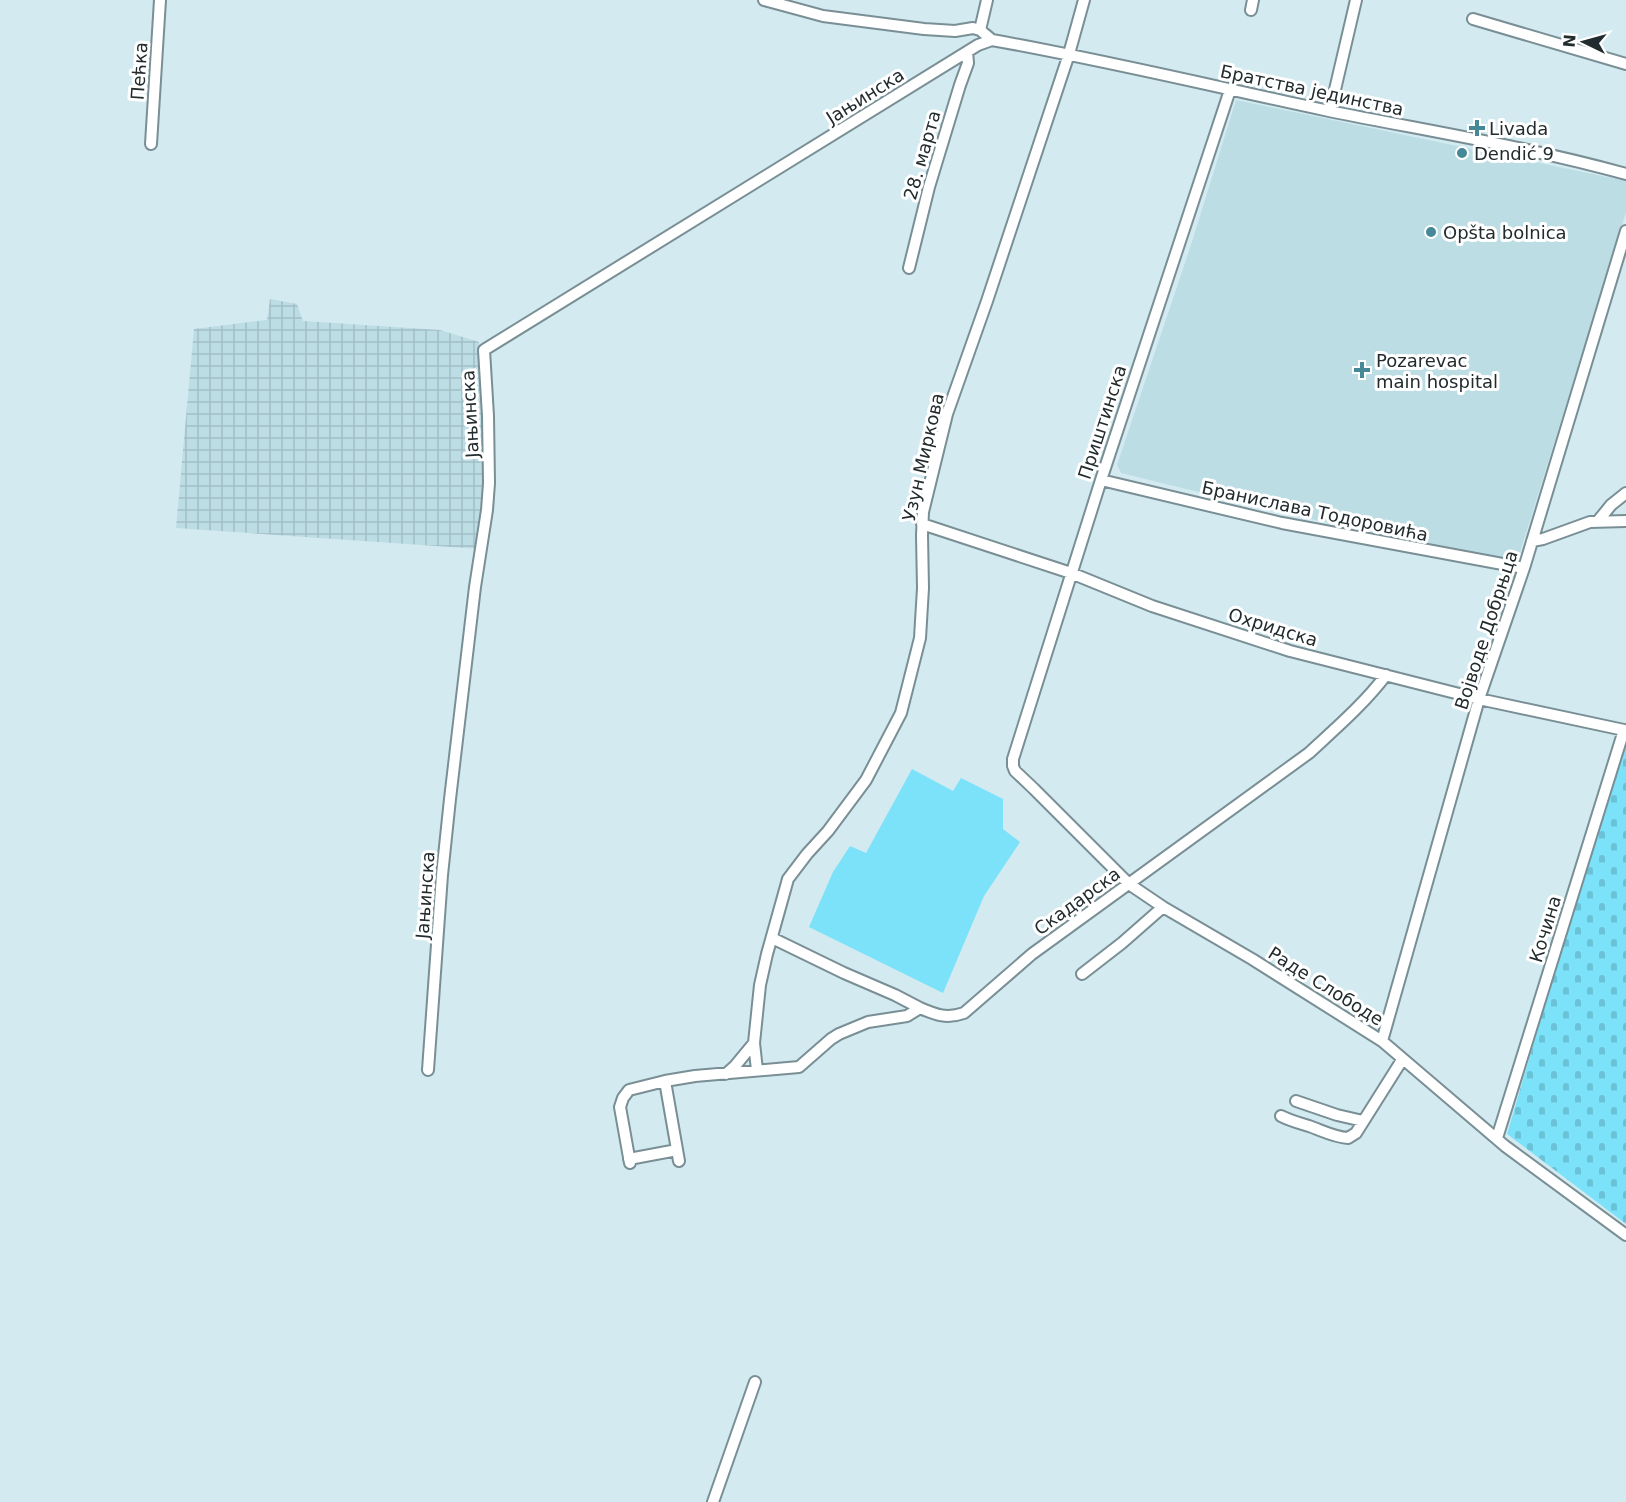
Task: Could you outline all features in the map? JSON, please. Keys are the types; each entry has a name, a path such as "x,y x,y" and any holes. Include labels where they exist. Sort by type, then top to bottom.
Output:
{"street":[{"name":"Пећка","path":"151,144 160,0"},
{"path":"764,0 823,16 924,29 955,31 973,28 980,30 992,40"},
{"path":"980,30 987,0"},
{"name":"Узун Миркова","path":"757,1070 754,1042 760,985 788,879 866,780 901,713 920,638 923,588 923,512 947,414 1069,54 1084,0"},
{"path":"1330,111 1356,0"},
{"path":"1473,19 1626,64"},
{"name":"Братства јединства","path":"992,40 1069,54 1230,90 1491,143 1626,174"},
{"name":"Јањинска","path":"428,1070 446,843 475,587 487,510 488,416 483,350 967,52 992,40"},
{"name":"28. марта","path":"909,268 929,187 968,63 967,52"},
{"name":"Приштинска","path":"1013,766 1016,748 1071,573 1230,90"},
{"name":"Војводе Добрњца","path":"1382,1041 1479,699 1524,568 1626,231"},
{"name":"Бранислава Тодоровића","path":"1101,480 1301,527 1524,568"},
{"path":"1598,521 1626,492"},
{"path":"1532,541 1583,523 1626,521"},
{"name":"Охридска","path":"922,524 1071,573 1152,606 1290,651 1479,699 1624,730"},
{"name":"Скадарска","path":"772,938 920,1008 948,1017 964,1012 1032,954 1310,753 1345,720 1386,675"},
{"name":"Кочина","path":"1497,1138 1624,730"},
{"name":"Раде Слободе","path":"1013,766 1015,771 1129,884 1382,1041 1505,1146 1626,1235"},
{"path":"1082,974 1163,907"},
{"path":"665,1081 678,1156 630,1161 620,1107 622,1098 629,1090 665,1081 695,1076 799,1067 831,1039 847,1030 868,1022 907,1016 920,1008"},
{"path":"726,1074 754,1042"},
{"path":"1281,1116 1295,1123 1348,1138 1356,1133 1402,1060"},
{"path":"1296,1101 1363,1121"},
{"path":"713,1502 755,1382"}],"shaded area":[{"name":"Pozarevac main hospital","path":"1236,100 1626,181 1626,212 1517,562 1292,515 1121,473 1117,465 1190,248"},
{"path":"270,299 297,304 303,321 440,330 479,342 485,417 486,487 480,549 176,528 194,329 267,320"}],"green space":[{"path":"1626,741 1626,1224 1507,1134 1615,767"},
{"path":"912,769 953,791 961,778 1003,799 1003,829 1020,842 984,896 943,993 809,927 833,872 850,846 866,853"}],"place":[{"name":"Livada","path":"1477,128"},
{"name":"Dendić 9","path":"1462,153"},
{"name":"Opšta bolnica","path":"1431,232"},
{"name":"Pozarevac main hospital","path":"1362,370"}]}
